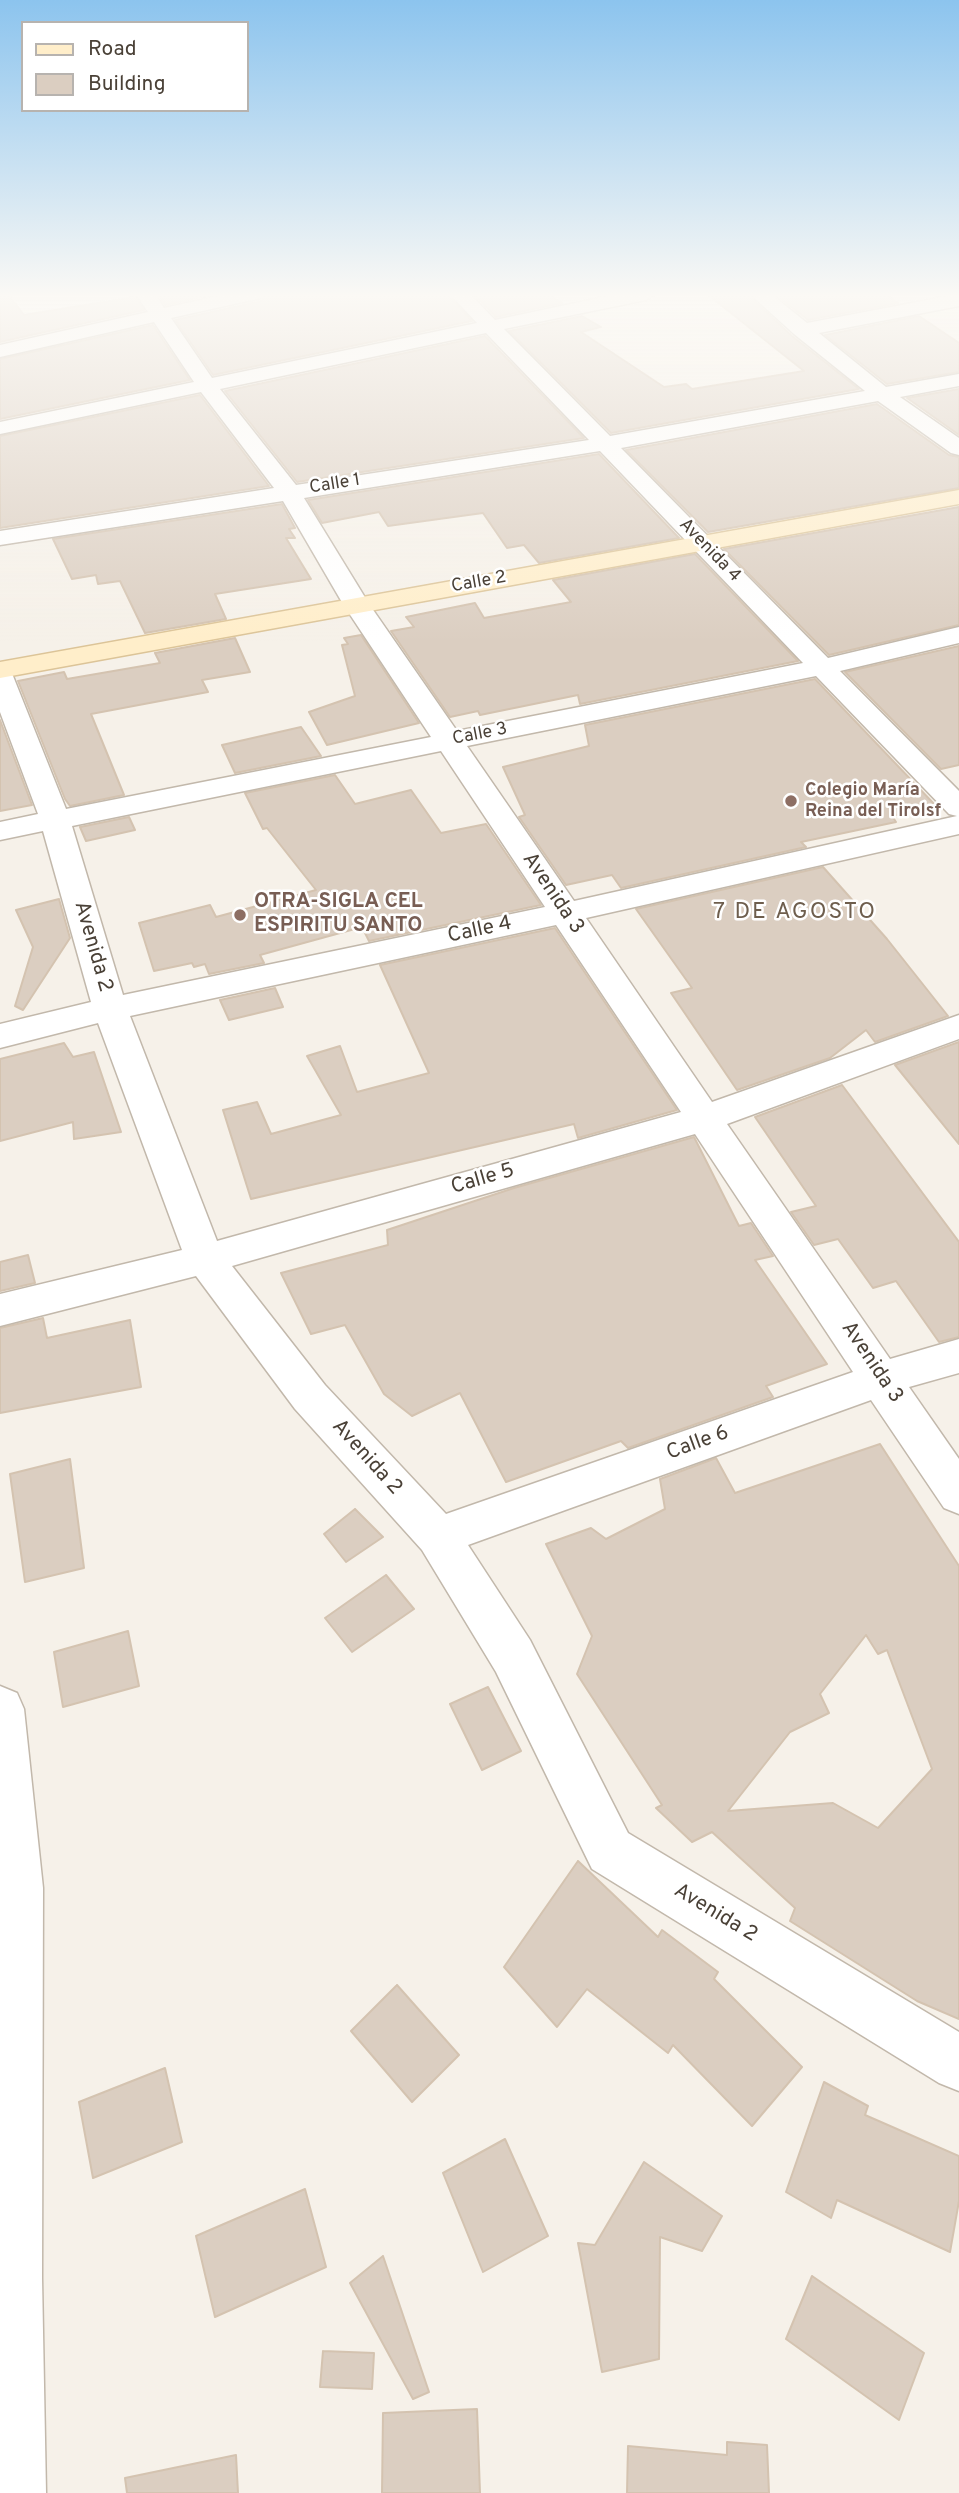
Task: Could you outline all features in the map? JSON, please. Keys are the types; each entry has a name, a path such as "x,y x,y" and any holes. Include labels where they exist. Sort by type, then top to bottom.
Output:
{"main road":[{"name":"Calle 2","path":"0,673 356,604 703,545 959,496"}],"street":[{"path":"0,428 89,410"},
{"name":"Avenida 3","path":"225,410 289,492 356,604 959,1495"},
{"name":"Avenida 4","path":"571,410 959,808"},
{"name":"Calle 1","path":"0,538 604,444 787,410"},
{"path":"906,410 959,448"},
{"name":"Calle 3","path":"0,831 822,667 959,635"},
{"name":"Avenida 2","path":"0,673 55,820 110,1009 205,1259 310,1397 438,1536 513,1656 610,1851 959,2063"},
{"name":"Calle 4","path":"0,1036 110,1009 565,913 959,825"},
{"name":"Calle 5","path":"0,1310 205,1259 705,1118 959,1026"},
{"name":"Calle 6","path":"438,1536 881,1379 959,1356"},
{"path":"0,1709 17,1888 12,2278 14,2493"}],"building":[{"path":"0,410 42,410 0,419"},
{"path":"125,410 212,410 269,486 0,528 0,436"},
{"path":"240,410 557,410 584,438 297,482"},
{"path":"588,410 739,410 611,433"},
{"path":"842,410 886,410 949,455 959,457 959,488 708,532 626,450"},
{"path":"924,410 959,410 959,435"},
{"path":"599,454 679,538 539,563 524,545 507,548 483,513 388,526 379,512 322,523 308,500"},
{"path":"282,504 295,528 289,529 295,538 286,538 311,579 215,594 226,619 145,633 120,581 98,584 96,575 72,579 53,539"},
{"path":"959,507 959,625 829,655 724,549"},
{"path":"695,554 798,661 580,704 578,695 480,715 478,711 450,717 391,631 414,627 406,617 475,603 484,618 571,602 553,580"},
{"path":"361,635 419,723 327,745 309,712 355,696 342,645 348,644 344,638"},
{"path":"235,638 250,672 202,680 208,692 91,714 124,795 70,806 18,681 64,672 67,679 160,663 155,653"},
{"path":"959,646 959,765 941,769 845,672"},
{"path":"815,679 936,806 892,816 896,822 801,842 806,847 621,888 612,875 566,885 519,817 525,815 503,767 589,746 585,725"},
{"path":"0,720 32,805 0,811"},
{"path":"301,727 321,756 235,773 222,745"},
{"path":"335,775 355,804 411,790 441,833 486,824 541,905 369,941 362,927 260,955 264,963 209,974 205,964 194,967 192,963 154,971 139,923 210,905 216,917 316,890 267,828 263,829 245,793"},
{"path":"129,817 135,830 86,841 80,827"},
{"path":"823,867 887,939 948,1016 875,1042 866,1030 830,1058 737,1090 671,993 692,988 636,909"},
{"path":"59,899 70,938 23,1010 15,1006 33,947 16,910"},
{"path":"555,928 677,1110 578,1138 574,1124 251,1199 223,1110 257,1102 271,1134 341,1115 307,1056 340,1046 357,1092 429,1073 380,965"},
{"path":"275,988 283,1007 229,1020 220,1000"},
{"path":"959,1042 959,1144 895,1065"},
{"path":"64,1043 73,1057 94,1052 121,1132 74,1139 73,1122 0,1141 0,1059"},
{"path":"842,1085 959,1242 959,1337 939,1342 896,1281 873,1288 838,1239 814,1245 791,1212 816,1206 755,1117"},
{"path":"694,1137 739,1226 751,1223 773,1256 755,1260 827,1364 766,1386 773,1397 628,1448 621,1441 506,1482 460,1393 412,1416 384,1394 345,1325 311,1334 281,1273 388,1245 387,1230 514,1188"},
{"path":"28,1255 35,1283 0,1291 0,1262"},
{"path":"43,1318 47,1338 130,1320 141,1387 0,1413 0,1328"},
{"path":"880,1444 959,1566 959,2019 917,2001 790,1921 795,1908 712,1832 692,1842 656,1808 662,1805 577,1674 592,1636 546,1544 591,1528 606,1539 665,1509 660,1479 716,1458 735,1493","holes":["866,1635 878,1654 887,1650 932,1769 878,1828 833,1803 728,1811 790,1732 829,1713 820,1694"]},
{"path":"70,1459 84,1568 25,1582 10,1474"},
{"path":"355,1509 383,1537 346,1562 324,1534"},
{"path":"386,1575 414,1609 352,1652 325,1618"},
{"path":"128,1631 139,1686 63,1707 54,1652"},
{"path":"488,1687 521,1751 482,1770 450,1704"},
{"path":"578,1861 658,1937 662,1930 718,1972 714,1979 802,2067 752,2126 673,2045 668,2053 587,1989 557,2027 504,1967"},
{"path":"397,1985 459,2055 412,2102 351,2031"},
{"path":"165,2068 182,2142 93,2178 79,2102"},
{"path":"824,2082 868,2106 865,2115 959,2156 959,2201 950,2252 837,2200 831,2218 786,2192"},
{"path":"505,2139 548,2236 483,2272 443,2173"},
{"path":"644,2162 722,2216 702,2251 660,2237 659,2359 602,2372 578,2243 595,2245"},
{"path":"305,2189 326,2267 215,2317 196,2236"},
{"path":"383,2256 429,2392 413,2399 350,2283"},
{"path":"812,2276 924,2353 899,2420 786,2339"},
{"path":"323,2351 374,2353 372,2389 320,2387"},
{"path":"477,2409 480,2493 382,2493 383,2413"},
{"path":"727,2442 767,2445 769,2493 627,2493 628,2446 727,2455"},
{"path":"236,2455 238,2493 127,2493 125,2478"}],"place":[{"name":"Colegio María Reina del Tirolsf","path":"791,801"},
{"name":"OTRA-SIGLA CEL ESPIRITU SANTO","path":"240,915"}],"district":[{"name":"7 DE AGOSTO","path":"795,913"}]}
